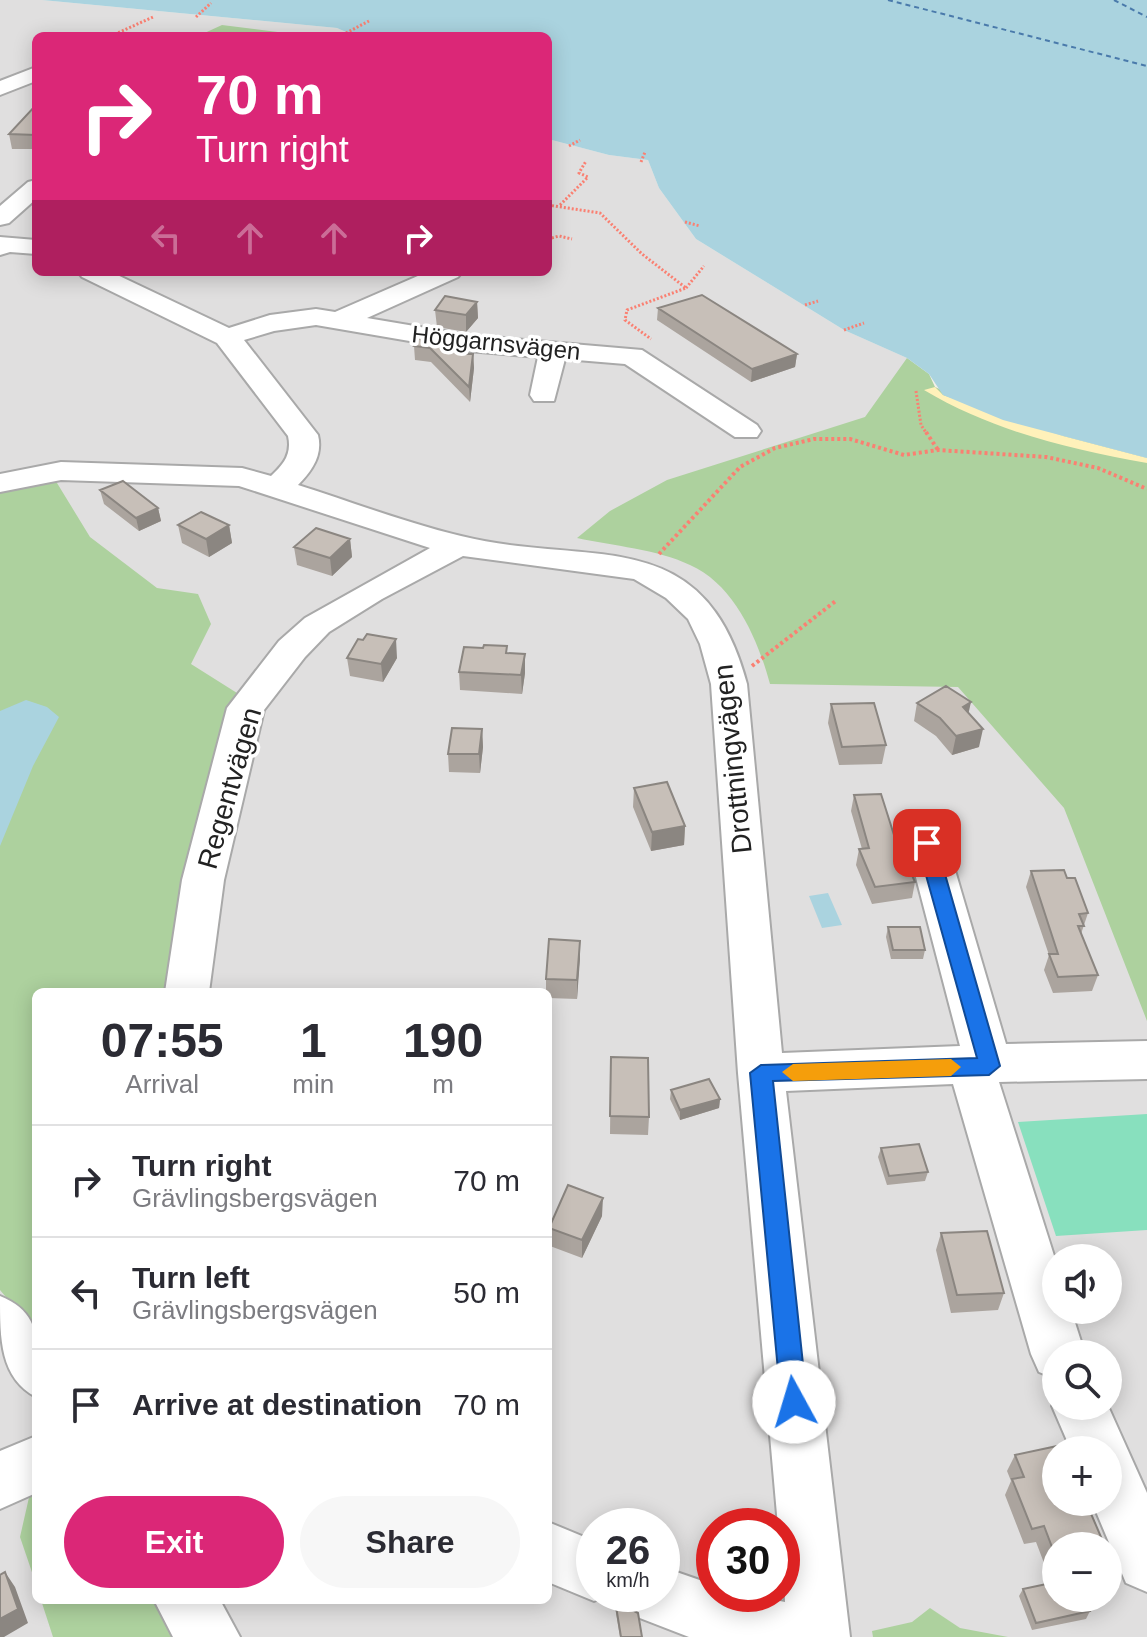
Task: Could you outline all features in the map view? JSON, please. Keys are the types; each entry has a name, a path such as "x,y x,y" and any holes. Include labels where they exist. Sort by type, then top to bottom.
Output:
{"street":[{"path":"0,89 32,75"},
{"path":"0,218 32,190"},
{"path":"1,242 32,246"},
{"path":"100,276 190,322 227,337 303,435 306,448 296,469 277,487"},
{"path":"121,286 145,276"},
{"path":"337,321 440,276"},
{"name":"Höggarnsvägen","path":"227,337 293,318 337,321 428,338 553,352 622,355 639,359 746,431"},
{"path":"622,355 655,344 700,370 700,375 676,383"},
{"path":"544,395 553,352"},
{"name":"Drottningvägen","path":"0,483 61,471 242,477 458,546 642,570 667,582 708,619 719,641 729,684 761,1073 819,1637"},
{"name":"Regentvägen","path":"188,988 203,880 246,708 292,649 317,625 370,592 458,546"},
{"path":"927,843 980,1066 1054,1340"},
{"path":"761,1073 1117,1058 1147,1060"},
{"path":"0,1321 32,1365"},
{"path":"0,1480 32,1466"},
{"path":"1122,1504 1147,1562"},
{"path":"552,1554 576,1564"},
{"path":"187,1604 209,1637"},
{"path":"680,1604 732,1622 807,1637"}],"path":[{"path":"196,17 211,3"},
{"path":"120,32 153,17"},
{"path":"348,32 369,21"},
{"path":"569,146 580,140"},
{"path":"641,162 645,152"},
{"path":"559,205 588,177 579,173 586,161"},
{"path":"552,205 600,213 642,254 686,288"},
{"path":"685,222 700,226"},
{"path":"552,238 572,239"},
{"path":"655,344 625,320 627,310 686,288 704,266"},
{"path":"805,305 818,301"},
{"path":"844,330 864,323"},
{"path":"916,391 921,425 938,450"},
{"path":"642,570 667,547 713,494 755,457 825,437 852,439 900,457 930,455 938,450 1057,457 1130,479 1147,489"},
{"path":"729,684 837,600"}],"shaded area":[{"path":"0,0 42,0 337,28 346,32 32,32 32,276 552,276 552,140 609,155 648,160 659,188 696,239 844,330 907,358 935,387 1147,458 1147,1637 0,1637"}],"green space":[{"path":"222,25 277,32 207,32"},
{"path":"907,358 929,374 935,387 1003,420 1147,458 1147,1021 1064,808 958,687 770,684 759,650 742,616 720,586 706,574 663,555 577,538 610,511 667,480 865,417"},
{"path":"24,477 57,483 90,537 157,588 198,594 211,624 191,664 237,693 181,908 170,988 32,988 32,1328 0,1290 0,481"},
{"path":"1147,1114 1147,1230 1056,1236 1018,1122"},
{"path":"32,1493 32,1572 20,1537"},
{"path":"42,1604 160,1604 182,1637 53,1637"},
{"path":"930,1608 960,1628 1008,1637 873,1637 872,1631 912,1622"}],"sand":[{"path":"935,387 943,395 1063,436 1147,458 1147,463 1060,445 1004,427 924,390"}],"water":[{"path":"42,0 1147,0 1147,458 1003,420 943,395 929,374 907,358 844,330 696,239 659,188 648,160 609,155 552,140 552,32 346,32 337,28"},
{"path":"26,700 47,707 59,717 33,766 0,846 0,711"},
{"path":"828,893 842,925 822,928 809,896"}],"building":[{"path":"32,109 32,135 9,134"},
{"path":"702,295 797,354 752,369 658,308"},
{"path":"445,296 477,302 466,315 435,310"},
{"path":"423,332 449,337 441,347 468,347 467,354 473,354 469,387 430,348 414,346"},
{"path":"123,481 158,508 136,518 100,490"},
{"path":"201,512 229,525 206,539 178,525"},
{"path":"316,528 350,539 330,558 294,547"},
{"path":"367,634 396,639 381,664 347,658 358,639 363,640"},
{"path":"484,645 507,646 506,653 525,654 521,675 459,672 464,647 483,648"},
{"path":"946,686 971,702 963,707 983,729 956,736 940,718 917,703"},
{"path":"874,703 886,745 842,747 831,704"},
{"path":"452,728 482,729 479,754 448,754"},
{"path":"667,782 685,826 652,832 634,788"},
{"path":"881,794 894,835 915,882 875,887 859,849 869,848 854,795"},
{"path":"1064,870 1067,878 1075,878 1088,913 1079,914 1084,926 1078,926 1098,975 1058,977 1049,954 1058,954 1031,871"},
{"path":"888,927 920,927 925,950 893,950"},
{"path":"549,939 580,941 577,980 546,979"},
{"path":"611,1057 648,1058 649,1117 610,1116"},
{"path":"709,1079 720,1099 680,1110 671,1090"},
{"path":"919,1144 928,1172 889,1176 881,1148"},
{"path":"568,1185 603,1198 582,1240 552,1229 552,1221"},
{"path":"987,1231 1004,1293 957,1295 941,1233"},
{"path":"1042,1449 1042,1516 1092,1516 1099,1532 1046,1532 1044,1526 1032,1529 1012,1479 1024,1477 1015,1455"},
{"path":"5,1572 18,1609 0,1619 0,1575"},
{"path":"1042,1585 1042,1612 1086,1612 1036,1623 1023,1589"},
{"path":"617,1612 638,1613 642,1637 621,1637"}],"ferry route":[{"path":"888,0 1147,66"},
{"path":"1114,0 1147,17"}],"slow traffic":[{"path":"793,1072 951,1067"}],"route":[{"path":"794,1402 761,1073 989,1066 927,843"}]}
